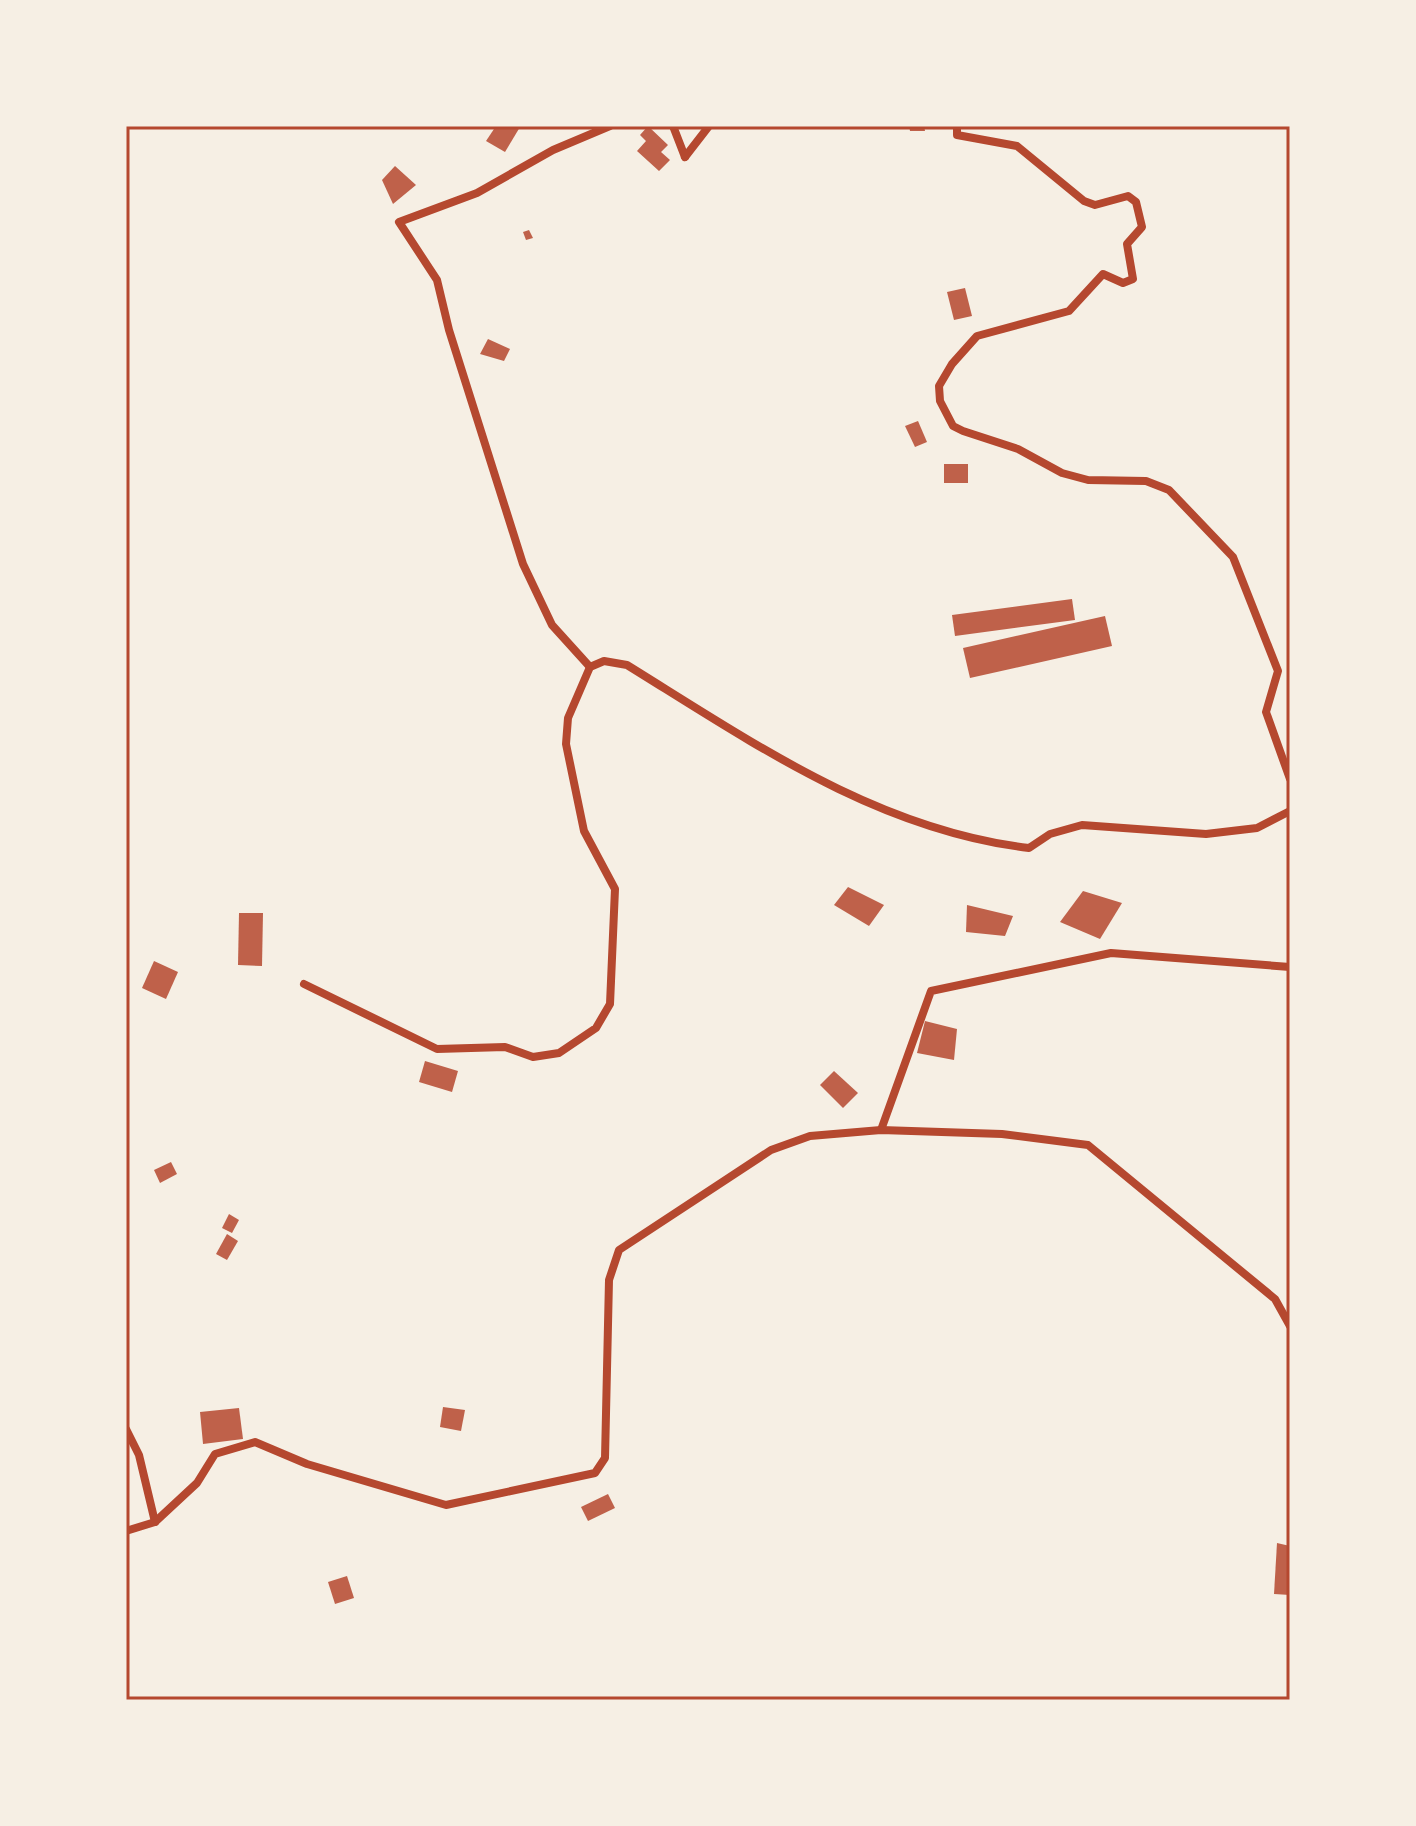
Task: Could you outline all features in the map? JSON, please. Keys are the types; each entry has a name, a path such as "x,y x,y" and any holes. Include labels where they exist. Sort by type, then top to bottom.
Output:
{"street":[{"path":"590,667 552,625 523,564 449,330 437,280 399,222 477,193 553,150 610,126"},
{"path":"673,126 685,157 709,126"},
{"path":"957,126 957,135 1017,146 1084,201 1095,205 1128,196 1136,202 1142,227 1127,244 1133,279 1123,283 1103,274 1069,311 977,336 952,364 939,386 940,401 953,426 1018,449 1062,473 1088,480 1146,481 1169,490 1233,557 1278,671 1266,712 1290,779"},
{"path":"304,984 437,1049 505,1047 533,1057 559,1053 596,1028 610,1004 615,889 584,831 566,744 568,718 590,667 604,661 627,665 781,761 886,812 998,844 1029,848 1050,834 1082,825 1206,834 1257,828 1290,811"},
{"path":"881,1130 931,991 1111,953 1290,967"},
{"path":"126,1531 155,1522 197,1483 215,1454 255,1442 307,1464 446,1505 595,1473 605,1458 609,1280 619,1250 771,1150 810,1136 881,1130 1002,1134 1088,1145 1275,1299 1290,1326"},
{"path":"126,1429 139,1455 155,1522"}],"building":[{"path":"496,126 520,127 505,152 486,141"},
{"path":"648,126 668,145 661,152 670,160 659,171 637,151 646,141 640,135"},
{"path":"909,126 924,126 925,131 910,131"},
{"path":"395,166 416,185 393,204 382,180"},
{"path":"529,230 533,238 526,240 523,232"},
{"path":"965,288 972,316 954,320 947,292"},
{"path":"488,339 510,349 504,361 480,354"},
{"path":"918,421 927,442 915,447 905,426"},
{"path":"944,464 968,464 968,483 944,483"},
{"path":"1072,599 1075,620 955,636 952,615"},
{"path":"1105,616 1112,646 970,678 963,648"},
{"path":"848,887 884,905 869,926 834,905"},
{"path":"1083,891 1122,903 1100,939 1060,922"},
{"path":"967,905 1013,916 1005,936 966,932"},
{"path":"239,913 263,913 262,966 238,965"},
{"path":"154,961 178,972 166,999 142,988"},
{"path":"925,1021 957,1029 954,1060 917,1053"},
{"path":"425,1061 458,1071 452,1092 419,1082"},
{"path":"834,1071 858,1093 843,1108 820,1085"},
{"path":"171,1162 177,1174 160,1183 154,1170"},
{"path":"229,1214 239,1220 232,1233 222,1228"},
{"path":"227,1234 238,1241 227,1260 216,1254"},
{"path":"443,1407 465,1410 461,1431 440,1427"},
{"path":"239,1408 243,1439 203,1444 200,1412"},
{"path":"608,1494 615,1508 588,1521 581,1507"},
{"path":"1277,1543 1290,1546 1290,1595 1274,1594"},
{"path":"347,1576 354,1598 335,1604 328,1582"}]}
